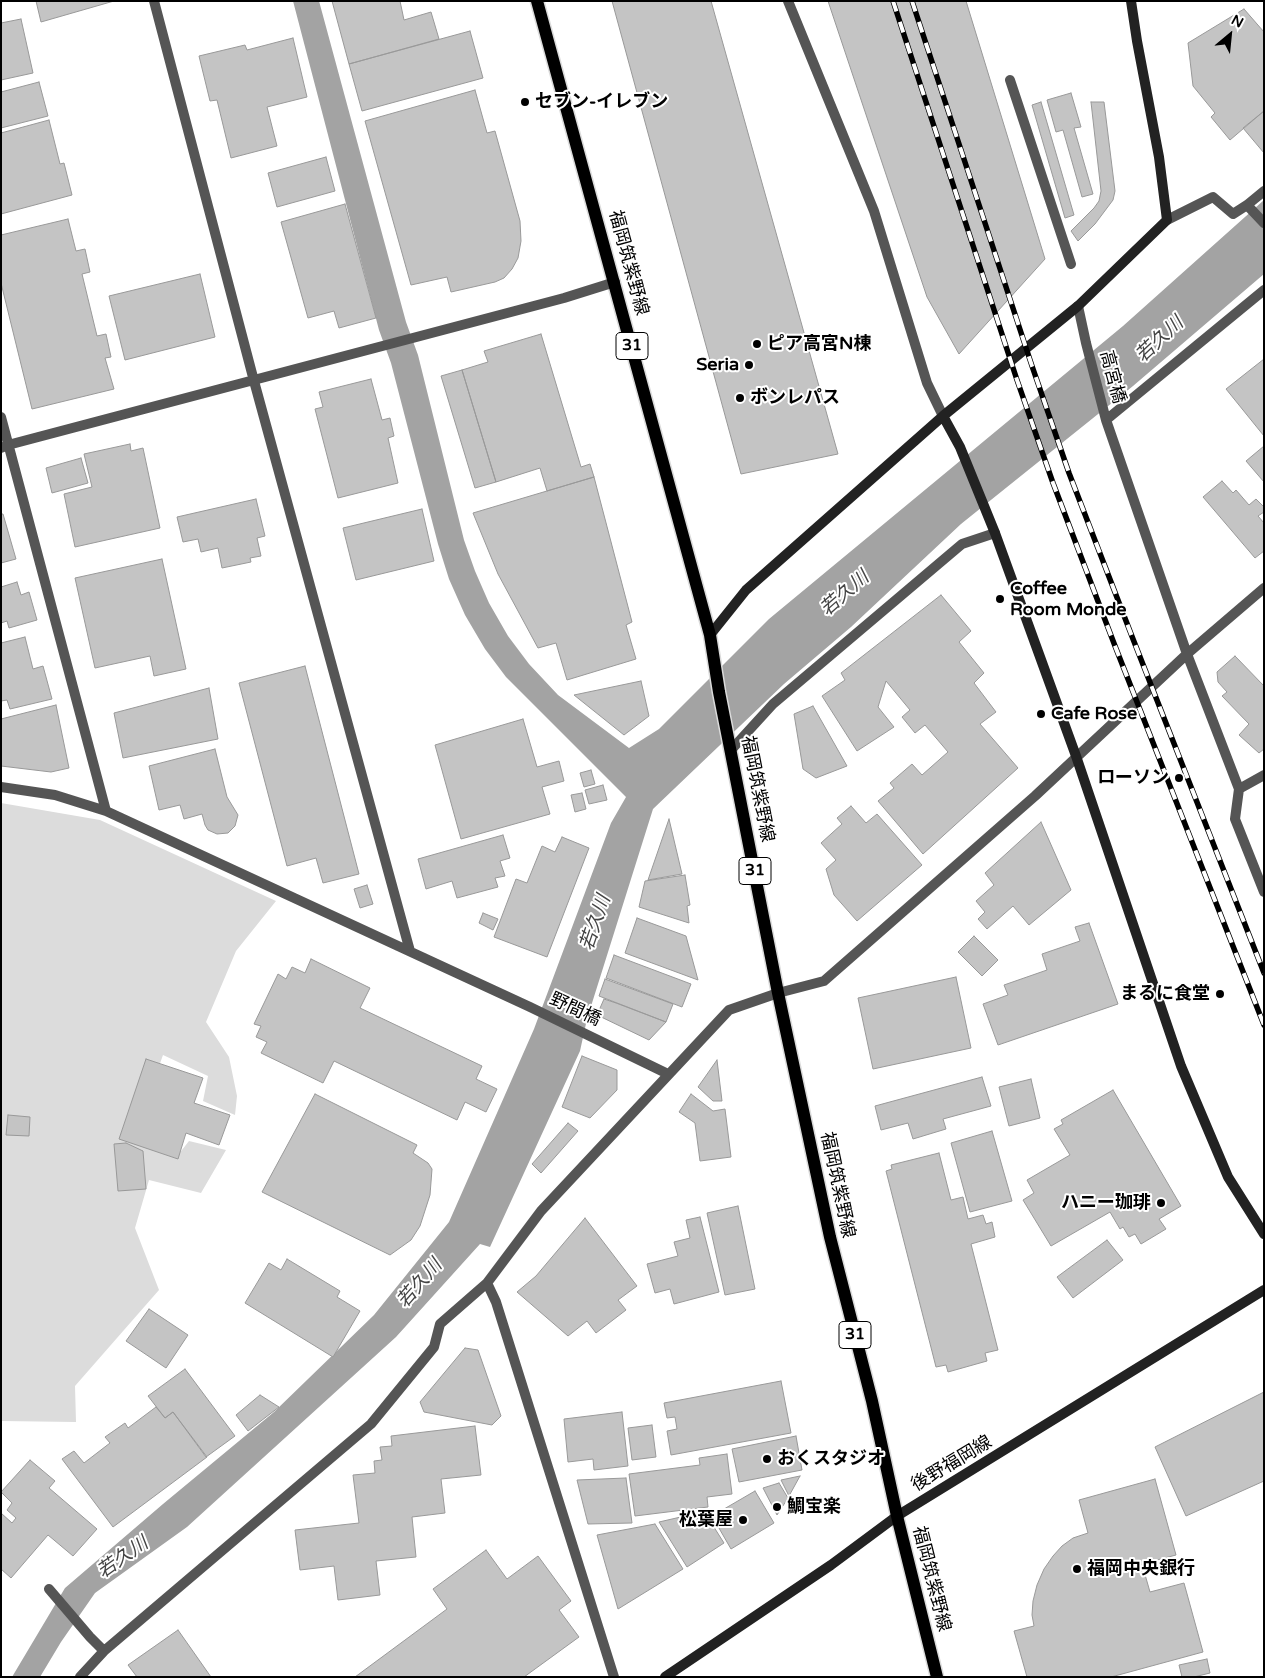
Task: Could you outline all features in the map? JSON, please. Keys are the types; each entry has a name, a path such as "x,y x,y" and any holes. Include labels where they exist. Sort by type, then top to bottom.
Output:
{"main road":[{"name":"福岡筑紫野線","path":"537,1 710,635 719,692 778,993 830,1237 872,1401 897,1516 937,1677"}],"street":[{"path":"154,1 254,381 410,951"},
{"path":"788,1 874,211 927,383 960,447 990,517 1076,756 1181,1066 1228,1177 1264,1234"},
{"path":"1131,1 1159,158 1167,220"},
{"path":"1010,80 1072,264"},
{"path":"710,635 746,590 943,416 1078,306 1167,220 1213,198 1233,214 1264,191"},
{"path":"1247,205 1264,223"},
{"path":"5,447 385,347 564,298 615,282"},
{"path":"1106,420 1264,290"},
{"name":"高宮橋","path":"1078,306 1106,420 1186,654 1239,789"},
{"path":"1,417 5,447 106,811"},
{"path":"730,745 773,704 962,544 995,533"},
{"path":"80,1677 104,1651 371,1424 434,1347 440,1324 487,1283 541,1211 729,1010 778,993 824,981 1027,802 1186,654 1264,588"},
{"path":"1264,775 1239,789 1235,819 1264,892"},
{"name":"野間橋","path":"1,787 55,795 106,811 530,1006 668,1074"},
{"path":"487,1283 496,1302 614,1677"},
{"name":"後野福岡線","path":"665,1677 831,1565 897,1516 1264,1290"},
{"path":"49,1589 104,1651"}],"shaded area":[{"path":"1,803 100,820 276,901 236,951 206,1022 229,1057 237,1096 235,1115 203,1101 208,1076 163,1055 133,1139 178,1155 189,1141 226,1150 201,1193 149,1180 135,1228 159,1290 75,1386 76,1422 1,1421"}],"water":[{"name":"若久川","path":"293,1 319,1 406,322 418,355 464,540 489,603 508,636 529,664 558,695 629,748 659,729 769,619 1123,326 1264,200 1264,274 1133,386 961,524 851,627 784,684 653,809 587,1019 580,1051 490,1247 480,1244 396,1337 187,1527 95,1593 61,1642 40,1677 12,1677 65,1588 274,1412 374,1315 449,1222 534,1029 611,823 626,797 506,677 485,649 465,615 449,579 438,544 391,363 379,330"}],"building":[{"path":"36,1 114,1 41,22"},
{"path":"332,1 400,1 404,20 431,12 439,39 349,64"},
{"name":"ピア高宮N棟","path":"612,1 711,1 838,454 741,474"},
{"path":"828,1 966,1 1045,259 959,354 927,297"},
{"path":"1244,9 1264,32 1264,111 1230,140 1211,117 1215,113 1193,86 1188,43"},
{"path":"21,19 33,73 1,80 1,23"},
{"path":"470,31 483,78 362,111 349,64"},
{"path":"293,38 307,97 267,107 277,146 231,158 217,100 210,101 199,56 245,45 247,50"},
{"path":"39,82 48,116 1,128 1,92"},
{"path":"475,90 487,133 495,131 520,221 521,241 518,258 504,278 495,282 451,292 447,277 411,285 365,121"},
{"path":"1071,93 1081,127 1074,128 1093,194 1082,197 1063,130 1056,132 1047,100"},
{"path":"1041,102 1074,215 1065,218 1032,105"},
{"path":"1091,102 1104,102 1115,191 1113,200 1095,224 1078,241 1071,231 1094,208 1099,201 1101,191"},
{"path":"1264,111 1264,153 1243,128"},
{"path":"49,120 60,164 64,163 72,195 1,214 1,133"},
{"path":"326,157 335,191 277,207 268,173"},
{"path":"345,204 376,318 339,328 334,311 308,318 281,222"},
{"path":"68,219 76,251 85,249 90,272 82,274 97,336 106,334 111,357 105,358 114,389 32,409 1,283 1,235"},
{"path":"200,274 215,337 125,360 109,296"},
{"path":"541,334 581,467 590,464 594,477 547,491 540,468 496,482 462,370 488,362 484,351"},
{"path":"1264,359 1264,436 1226,389"},
{"path":"462,370 496,482 475,488 441,376"},
{"path":"371,379 382,420 390,418 394,436 388,438 398,483 338,498 315,409 323,407 319,392"},
{"path":"130,444 131,451 143,448 160,528 75,547 64,494 92,487 84,454"},
{"path":"1264,446 1264,482 1246,461"},
{"path":"81,458 88,483 52,493 46,468"},
{"path":"594,477 632,622 626,625 636,659 567,680 556,643 538,648 498,574 473,513"},
{"path":"1222,481 1233,493 1236,490 1249,505 1256,499 1264,507 1264,512 1258,516 1264,523 1264,551 1255,558 1203,497"},
{"path":"256,499 265,536 257,538 261,556 250,558 251,562 222,568 218,548 201,552 198,539 183,542 177,517"},
{"path":"422,509 434,561 356,580 343,528"},
{"path":"1,514 3,514 16,559 1,563"},
{"path":"162,559 186,669 154,676 150,656 95,668 75,578"},
{"path":"17,582 21,595 29,592 37,620 9,628 7,621 1,623 1,587"},
{"path":"941,595 971,631 959,642 984,673 974,683 996,712 980,724 1018,768 923,854 878,801 894,788 890,783 912,764 922,775 948,752 925,725 915,733 902,717 910,710 886,681 878,707 894,727 857,751 822,696 845,680 841,673"},
{"path":"25,637 33,669 43,666 52,699 10,709 7,700 1,701 1,643"},
{"path":"1235,656 1264,686 1264,749 1259,753 1239,735 1249,724 1222,696 1227,692 1218,682 1217,672"},
{"path":"305,666 359,874 323,883 316,858 287,866 239,683"},
{"path":"641,681 649,716 624,735 574,695"},
{"path":"209,688 218,739 123,758 114,713"},
{"path":"56,705 69,768 51,772 1,766 1,719"},
{"path":"813,706 847,766 816,778 803,769 794,714"},
{"path":"523,719 537,767 559,761 564,781 542,787 550,814 461,839 435,745"},
{"path":"215,749 227,797 238,815 235,826 228,833 217,834 208,830 202,814 184,819 180,805 159,810 149,766"},
{"path":"591,770 595,784 584,787 580,773"},
{"path":"603,785 607,800 589,804 585,790"},
{"path":"582,793 586,809 575,812 571,795"},
{"path":"851,806 866,823 877,814 922,865 857,921 834,895 826,869 836,860 821,843 842,824 837,818"},
{"path":"669,819 682,874 648,880"},
{"path":"1041,822 1071,890 1029,925 1013,906 987,929 978,919 985,912 976,901 994,885 985,873"},
{"path":"503,835 510,858 500,861 505,876 495,878 498,887 457,898 452,881 426,889 418,859"},
{"path":"562,837 589,848 547,957 494,937 516,879 527,883 542,846 555,852"},
{"path":"685,875 690,905 687,906 689,923 639,907 645,881"},
{"path":"367,885 373,904 360,908 354,889"},
{"path":"483,913 498,919 493,930 479,923"},
{"path":"637,918 686,936 698,980 625,953"},
{"path":"1089,923 1118,1004 998,1045 983,1004 1008,995 1004,985 1047,970 1042,954 1080,941 1075,927"},
{"path":"974,936 998,960 982,976 958,952"},
{"path":"614,955 691,984 682,1007 606,978"},
{"path":"311,959 370,988 360,1008 482,1066 476,1079 497,1089 486,1112 465,1102 457,1120 334,1061 323,1083 261,1053 267,1042 256,1037 261,1026 254,1024 278,974 286,979 292,967 305,973"},
{"path":"956,977 971,1048 873,1069 858,998"},
{"path":"605,979 673,1004 666,1022 599,996"},
{"path":"604,999 666,1022 649,1040 597,1015"},
{"path":"582,1056 617,1070 617,1090 590,1118 562,1107"},
{"path":"146,1059 203,1078 194,1103 230,1115 219,1145 186,1133 178,1159 119,1139"},
{"path":"717,1060 722,1101 713,1101 698,1087"},
{"path":"982,1077 991,1106 943,1119 946,1129 913,1139 908,1123 881,1130 875,1106"},
{"path":"1031,1079 1040,1118 1009,1126 999,1087"},
{"path":"1113,1090 1181,1206 1159,1219 1166,1229 1141,1244 1135,1234 1129,1237 1123,1227 1120,1229 1110,1212 1051,1246 1023,1200 1034,1193 1027,1180 1070,1155 1054,1129 1063,1124 1061,1120"},
{"path":"315,1094 417,1145 413,1153 428,1163 432,1169 430,1195 420,1226 411,1240 390,1255 262,1192"},
{"path":"691,1094 713,1111 725,1109 731,1157 700,1161 695,1123 679,1112"},
{"path":"8,1115 30,1117 29,1136 6,1135"},
{"path":"568,1123 578,1131 541,1173 532,1164"},
{"path":"992,1131 1012,1201 970,1212 951,1143"},
{"path":"126,1143 143,1151 146,1189 118,1191 114,1144"},
{"path":"939,1153 951,1200 963,1197 968,1219 983,1215 986,1224 992,1222 995,1237 971,1244 998,1350 985,1353 987,1361 948,1372 946,1365 936,1367 886,1171 892,1169 891,1165"},
{"path":"738,1206 755,1289 725,1295 707,1213"},
{"path":"700,1217 719,1292 674,1304 670,1289 655,1293 647,1264 678,1256 674,1242 690,1238 686,1220"},
{"path":"585,1218 637,1286 618,1300 626,1310 596,1333 587,1321 568,1336 517,1292 536,1276"},
{"path":"1107,1240 1123,1260 1073,1298 1057,1277"},
{"path":"287,1259 340,1291 337,1297 360,1311 333,1357 245,1303 269,1263 281,1270"},
{"path":"149,1309 188,1335 166,1368 126,1341"},
{"path":"465,1348 478,1350 501,1416 492,1425 424,1412 420,1402"},
{"path":"185,1369 235,1436 206,1457 173,1412 165,1418 148,1396"},
{"path":"781,1381 791,1433 671,1455 667,1431 677,1429 675,1417 667,1418 664,1403"},
{"path":"1264,1392 1264,1481 1186,1516 1155,1447"},
{"path":"260,1395 279,1407 248,1431 236,1415"},
{"path":"156,1407 165,1418 173,1412 207,1457 113,1527 62,1459 74,1451 84,1463 110,1443 105,1437 125,1423 128,1428"},
{"path":"622,1412 628,1466 594,1470 593,1459 568,1462 564,1419"},
{"path":"652,1425 656,1457 632,1460 628,1428"},
{"path":"475,1426 481,1475 441,1479 445,1513 412,1517 416,1557 376,1561 380,1595 338,1600 334,1566 300,1570 295,1530 359,1523 353,1475 375,1473 374,1461 382,1460 380,1447 392,1446 391,1436"},
{"name":"おくスタジオ","path":"796,1436 802,1470 739,1482 732,1449"},
{"path":"727,1454 732,1494 707,1497 708,1507 635,1516 629,1474 700,1465 699,1458"},
{"path":"30,1460 55,1481 49,1488 97,1529 73,1556 48,1535 11,1578 1,1569 1,1513 12,1523 16,1518 7,1510 12,1503 1,1492"},
{"path":"800,1476 789,1496 781,1480"},
{"path":"626,1478 632,1523 588,1524 577,1480"},
{"path":"1155,1479 1176,1555 1142,1564 1150,1592 1184,1583 1203,1652 1111,1677 1027,1677 1014,1631 1034,1626 1032,1615 1033,1601 1037,1585 1044,1569 1053,1556 1073,1538 1088,1533 1079,1500"},
{"name":"鯛宝楽","path":"779,1483 788,1498 777,1515 763,1488"},
{"name":"松葉屋","path":"755,1491 774,1523 731,1549 712,1516"},
{"path":"705,1513 724,1543 687,1567 659,1522 685,1516 689,1523"},
{"path":"655,1524 683,1569 618,1609 597,1535"},
{"path":"486,1550 507,1579 538,1556 571,1601 559,1610 579,1637 524,1677 355,1677 447,1609 433,1589"},
{"path":"178,1630 211,1677 137,1677 128,1665"},
{"path":"1207,1659 1210,1673 1194,1677 1182,1677 1179,1665"}],"railway":[{"path":"893,1 1017,380 1053,483 1264,1025"},
{"path":"912,1 1069,473 1264,973"}],"place":[{"name":"セブン-イレブン","path":"525,102"},
{"name":"ピア高宮N棟","path":"757,344"},
{"name":"Seria","path":"749,365"},
{"name":"ボンレパス","path":"740,398"},
{"name":"Coffee Room Monde","path":"1000,599"},
{"name":"Cafe Rose","path":"1041,714"},
{"name":"ローソン","path":"1179,778"},
{"name":"まるに食堂","path":"1220,994"},
{"name":"ハニー珈琲","path":"1161,1203"},
{"name":"おくスタジオ","path":"767,1459"},
{"name":"鯛宝楽","path":"777,1507"},
{"name":"松葉屋","path":"743,1520"},
{"name":"福岡中央銀行","path":"1077,1569"}]}
